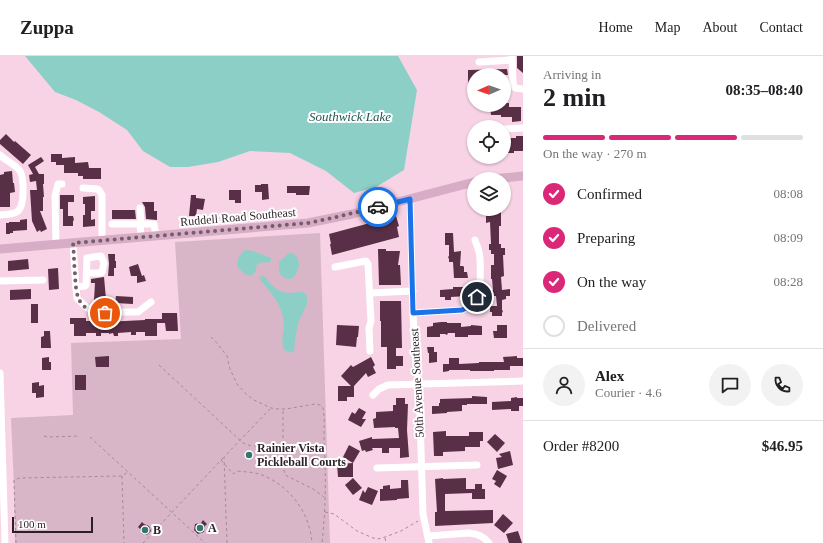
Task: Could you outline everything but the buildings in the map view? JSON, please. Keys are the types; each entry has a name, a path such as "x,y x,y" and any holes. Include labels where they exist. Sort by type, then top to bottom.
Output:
{"main road":[{"path":"511,177 523,176"},
{"name":"Ruddell Road Southeast","path":"0,250 308,223 345,216 467,184"}],"street":[{"path":"478,62 512,58 513,83 515,88 523,89"},
{"path":"511,129 523,128"},
{"path":"0,215 18,211 21,208 22,203 21,173 15,166 1,158"},
{"path":"56,244 54,196 58,184 62,184"},
{"path":"83,188 97,189 102,195 102,241"},
{"name":"50th Avenue Southeast","path":"410,199 413,313 415,355 419,384 423,514 428,539"},
{"path":"140,208 141,237"},
{"path":"112,224 154,224 156,236"},
{"path":"413,313 462,310 473,303 480,290 479,253 475,240"},
{"path":"73,243 77,298 90,310 105,313 138,312 151,302"},
{"path":"335,267 366,261 368,264 371,321 369,328 370,351"},
{"path":"76,287 86,285 87,273"},
{"path":"0,281 43,280"},
{"path":"370,293 413,291"},
{"path":"0,373 1,470 5,543"},
{"path":"373,395 379,389 388,385 523,381"},
{"path":"377,468 477,465"},
{"path":"428,539 469,533 482,536 489,543"}],"path":[{"path":"211,337 227,356 230,369 237,384 254,400 271,408 283,409 315,404 324,408 326,468 325,512 322,543"},
{"path":"159,364 243,443 251,446 283,445"},
{"path":"143,543 271,408"},
{"path":"283,409 285,475 313,489 325,497"},
{"path":"44,436 80,436"},
{"path":"90,437 205,543"},
{"path":"224,458 227,543"},
{"path":"221,460 234,474 238,471 262,475 276,482 286,490 303,512 309,527 312,543"},
{"path":"16,543 14,480 20,478 122,476 128,472"},
{"path":"122,476 124,543"},
{"path":"325,512 334,514 357,531 378,539 401,532 419,521"},
{"path":"385,538 386,543"}],"shaded area":[{"path":"320,233 330,543 15,543 11,418 73,415 71,343 181,339 175,242"}],"water":[{"name":"Southwick Lake","path":"25,56 398,56 417,90 404,170 376,187 354,193 326,171 290,153 250,151 218,162 188,167 170,167 143,151 127,130 99,112 76,100 55,92"},
{"path":"245,250 253,251 271,258 270,263 264,262 257,264 255,273 250,276 245,274 237,265 237,261"},
{"path":"293,253 298,259 299,266 298,270 291,279 280,274 279,262 288,254"},
{"path":"263,275 274,287 285,293 303,292 307,297 307,304 298,323 293,353 286,351 282,344 284,325 282,312 272,294 259,278"}],"way so far":[{"path":"105,313 90,310 77,298 73,243 308,223 378,207"}],"place":[{"name":"Rainier Vista Pickleball Courts","path":"249,455"},
{"name":"A","path":"200,528"},
{"name":"B","path":"145,530"}],"route":[{"path":"378,207 410,199 413,313 462,310 473,303 477,297"}]}
